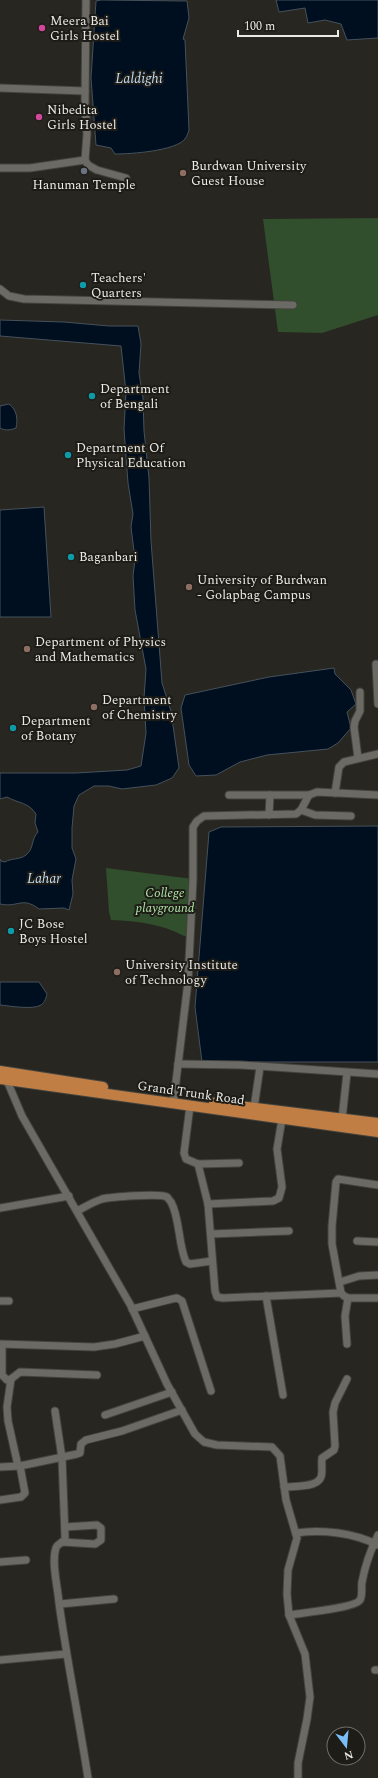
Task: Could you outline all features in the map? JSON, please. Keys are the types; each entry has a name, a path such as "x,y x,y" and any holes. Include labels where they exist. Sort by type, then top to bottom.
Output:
{"main road":[{"name":"Grand Trunk Road","path":"3,1076 378,1123"},
{"name":"Grand Trunk Road","path":"3,1076 190,1106 378,1132"}],"street":[{"path":"86,0 85,160 88,165 97,170 126,178"},
{"path":"0,88 85,91"},
{"path":"0,168 30,168 85,160"},
{"path":"0,289 9,296 24,299 293,305"},
{"path":"376,664 378,704"},
{"path":"358,758 354,727 360,711 360,692"},
{"path":"335,793 339,767 344,762 378,754"},
{"path":"229,795 309,794 317,792 378,795"},
{"path":"174,1098 188,982 193,879 193,827 197,821 204,816 296,814 301,810 309,794"},
{"path":"270,795 270,815"},
{"path":"301,810 315,815 351,816"},
{"path":"178,1064 241,1065 378,1074"},
{"path":"254,1108 260,1067"},
{"path":"342,1119 347,1073"},
{"path":"3,1076 22,1116 132,1309 172,1392 195,1434 204,1442 218,1445 272,1447 280,1456 284,1487 297,1542 288,1570 287,1594 289,1615 305,1654 310,1697 298,1763 297,1778"},
{"path":"190,1106 184,1153 186,1159 198,1164 239,1163"},
{"path":"208,1204 273,1201 279,1198 282,1187 277,1149 282,1119"},
{"path":"198,1164 208,1204 212,1261 217,1297 341,1293 348,1298 378,1298"},
{"path":"341,1293 332,1244 336,1182 338,1179 343,1179 378,1185"},
{"path":"0,1208 68,1196"},
{"path":"77,1211 97,1201 111,1198 166,1197 170,1201 173,1209 182,1254 186,1262 190,1264 212,1261"},
{"path":"211,1234 289,1231"},
{"path":"357,1241 378,1242"},
{"path":"340,1282 359,1276 378,1275"},
{"path":"266,1296 283,1395"},
{"path":"132,1309 177,1298 182,1300 211,1391"},
{"path":"347,1344 345,1324 348,1298"},
{"path":"0,1301 9,1301"},
{"path":"96,1375 20,1372 11,1379 7,1380 2,1375 1,1344 94,1347 115,1344 145,1336"},
{"path":"0,1500 21,1497 25,1493 8,1421 7,1406 11,1379"},
{"path":"284,1487 312,1484 319,1481 321,1476 320,1465 322,1458 334,1450 333,1412 335,1403 347,1379"},
{"path":"105,1415 172,1392"},
{"path":"0,1467 19,1466 80,1453 81,1444 86,1440 122,1431 182,1410"},
{"path":"55,1411 62,1458 65,1527 65,1536 62,1542 57,1545 55,1549 55,1570 66,1654 88,1778"},
{"path":"62,1542 95,1544 98,1543 102,1536 101,1528 97,1525 65,1527"},
{"path":"296,1533 312,1530 328,1532 376,1544"},
{"path":"289,1615 326,1610 355,1604 360,1601 362,1581 378,1535"},
{"path":"0,1562 26,1560"},
{"path":"60,1604 114,1599"},
{"path":"0,1660 66,1654"}],"green space":[{"path":"378,218 378,315 322,333 278,332 263,219"},
{"name":"College playground","path":"106,868 193,879 191,914 187,936 149,924 111,920 109,912"}],"water":[{"path":"276,0 378,0 378,38 347,40 341,24 325,20 308,23 305,8 279,12"},
{"name":"Laldighi","path":"96,1 187,1 189,18 183,39 185,40 189,130 185,139 180,143 163,149 122,154 115,154 111,148 96,145 91,78"},
{"name":"Lahar","path":"0,320 64,322 109,326 138,326 141,344 139,373 143,398 144,431 149,478 151,541 162,683 171,711 179,768 172,778 156,785 122,789 109,786 94,786 79,795 74,806 72,828 72,848 76,859 72,880 73,894 69,910 64,908 39,909 28,903 11,905 0,904 0,859 1,861 5,862 21,858 29,853 34,838 38,832 35,823 36,814 30,807 7,797 0,799 0,773 76,773 127,770 141,766 146,733 144,698 146,669 135,610 133,576 135,559 131,527 133,514 128,483 124,429 126,392 121,346 0,336"},
{"path":"9,404 14,409 16,415 16,428 4,430 0,428 0,406"},
{"path":"44,507 51,617 0,617 0,510"},
{"path":"334,668 335,674 351,690 356,704 347,712 351,728 338,743 328,749 267,755 240,762 216,775 196,776 189,765 181,708 185,695 269,677"},
{"path":"378,826 378,1062 202,1062 195,1007 209,832 221,827"},
{"path":"0,982 39,982 47,994 46,998 41,1005 33,1007 0,1005"}],"place":[{"name":"Meera Bai Girls Hostel","path":"42,28"},
{"name":"Nibedita Girls Hostel","path":"39,117"},
{"name":"Hanuman Temple","path":"84,171"},
{"name":"Burdwan University Guest House","path":"183,173"},
{"name":"Teachers' Quarters","path":"83,285"},
{"name":"Department of Bengali","path":"92,396"},
{"name":"Department Of Physical Education","path":"68,455"},
{"name":"Baganbari","path":"71,557"},
{"name":"University of Burdwan - Golapbag Campus","path":"189,587"},
{"name":"Department of Physics and Mathematics","path":"27,649"},
{"name":"Department of Chemistry","path":"94,707"},
{"name":"Department of Botany","path":"13,728"},
{"name":"JC Bose Boys Hostel","path":"11,931"},
{"name":"University Institute of Technology","path":"117,972"}]}
